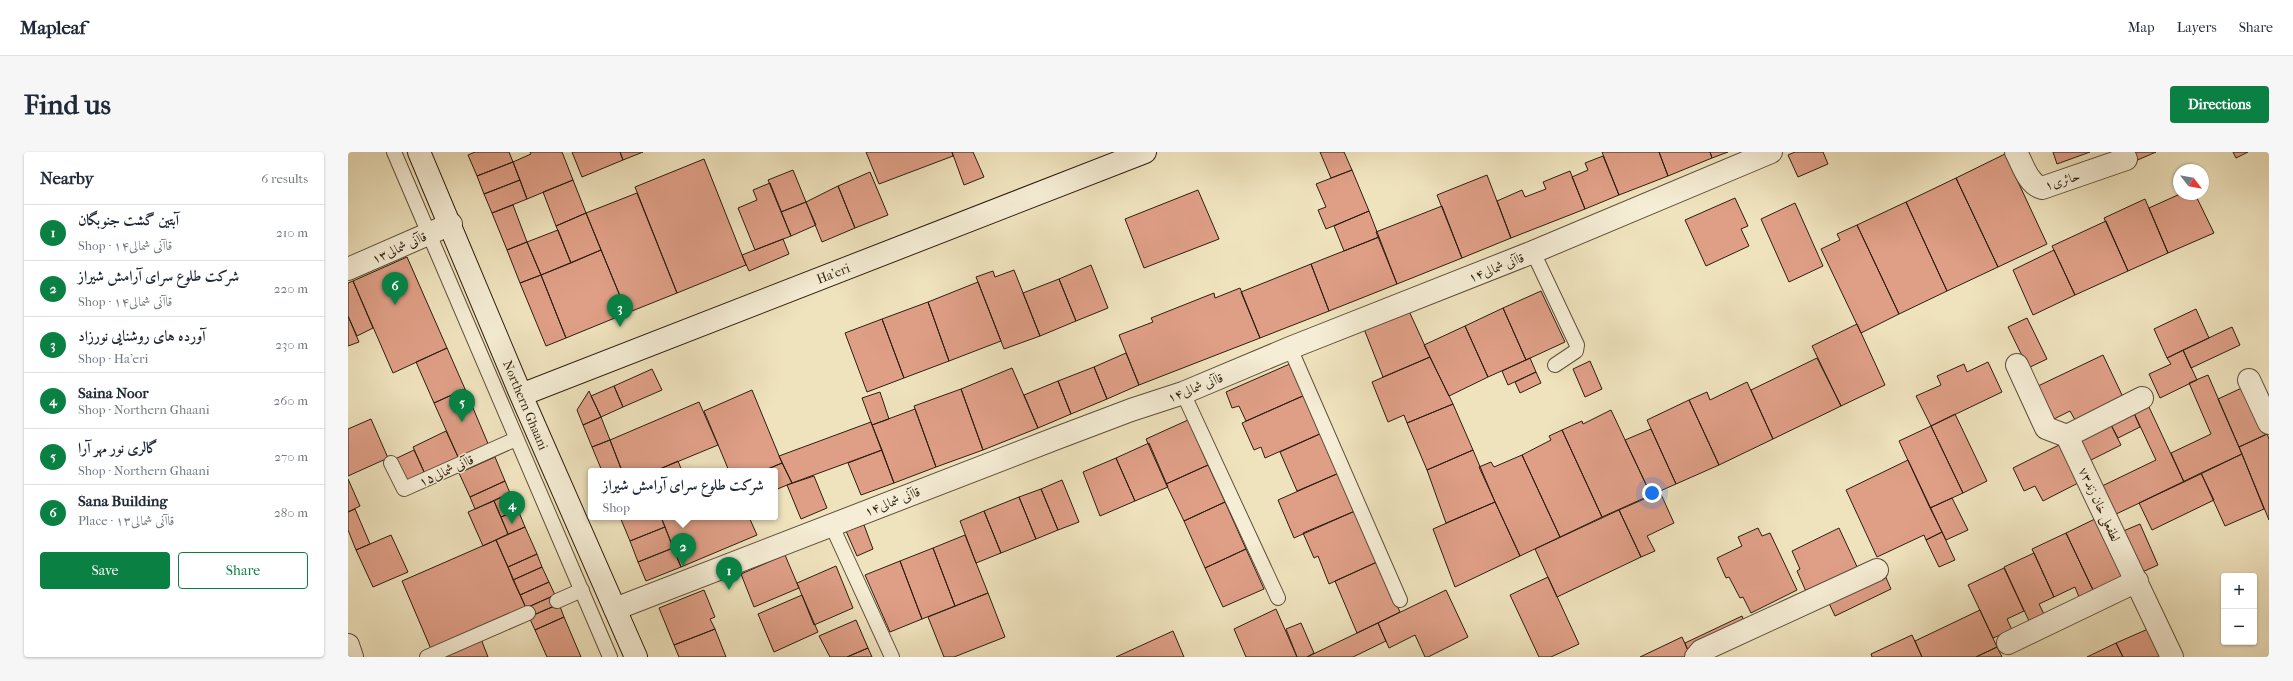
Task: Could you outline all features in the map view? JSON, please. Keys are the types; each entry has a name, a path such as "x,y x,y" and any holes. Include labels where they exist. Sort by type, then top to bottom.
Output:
{"street":[{"name":"Northern Ghaani","path":"420,152 521,395 636,657"},
{"name":"Ha'eri","path":"521,395 1145,152"},
{"name":"قاآنی شمالی۱۴","path":"615,609 831,524 1131,410 1183,394 1290,348 1533,252 1771,152"},
{"name":"حائری۱","path":"2016,152 2031,181 2035,186 2042,188 2126,159"},
{"name":"قاآنی شمالی۱۳","path":"348,270 451,224"},
{"path":"2017,365 2046,428 2068,436 2142,398"},
{"path":"2249,380 2269,423"},
{"name":"لطفعلی خان زند۷۳","path":"2068,436 2172,657"},
{"path":"1696,657 1701,651 1877,570"},
{"path":"2008,643 2136,581"},
{"path":"348,645 352,657"}],"lane":[{"path":"394,152 610,657"},
{"path":"1533,252 1577,344 1576,351 1555,365"},
{"path":"1290,348 1400,600"},
{"path":"1183,394 1278,598"},
{"name":"۱۵قاآنی شمالی","path":"391,462 404,489 516,439"},
{"path":"831,524 892,657"},
{"path":"557,600 582,590"},
{"path":"427,657 528,613"}],"building":[{"path":"475,152 509,152 513,162 477,176 468,155"},
{"path":"530,152 562,152 573,180 527,199 513,162 531,154"},
{"path":"572,152 620,152 623,160 582,177"},
{"path":"620,152 643,152 623,160"},
{"path":"866,152 952,152 953,156 879,184"},
{"path":"952,152 973,152 984,177 964,185"},
{"path":"1320,152 1344,152 1352,170 1331,178"},
{"path":"1602,152 1659,152 1668,176 1619,195"},
{"path":"1659,152 1710,152 1712,158 1668,176"},
{"path":"1710,152 1728,152 1712,158"},
{"path":"1795,152 1823,152 1828,164 1798,177 1788,155"},
{"path":"2053,152 2090,152 2057,164"},
{"path":"2129,152 2156,152 2133,162"},
{"path":"2233,152 2248,152 2236,158"},
{"path":"2005,154 2047,244 1998,267 1956,178"},
{"path":"1603,156 1619,195 1585,209 1572,177 1588,170 1585,163"},
{"path":"704,159 746,265 677,293 635,187"},
{"path":"513,162 520,180 484,194 477,176"},
{"path":"793,170 806,202 781,212 768,180"},
{"path":"1352,170 1369,211 1326,229 1318,210 1326,207 1316,184"},
{"path":"1570,171 1585,209 1511,238 1497,201 1522,190 1525,197 1546,189 1543,182"},
{"path":"870,172 888,215 855,228 838,186"},
{"path":"1487,175 1511,238 1462,258 1437,195"},
{"path":"1956,178 1998,267 1947,291 1906,202"},
{"path":"520,180 527,199 492,213 484,194"},
{"path":"573,180 586,213 556,226 543,192"},
{"path":"770,183 791,236 755,250 738,208 757,200 753,190"},
{"path":"838,186 855,228 822,242 806,202"},
{"path":"1198,190 1219,239 1144,268 1125,219"},
{"path":"637,193 677,293 627,313 586,213"},
{"path":"2173,197 2173,200 2198,200 2214,233 2168,253 2149,208"},
{"path":"1735,198 1748,226 1741,229 1749,246 1706,266 1685,220"},
{"path":"2145,199 2168,253 2128,271 2104,218"},
{"path":"806,202 816,225 791,236 781,212"},
{"path":"1906,202 1947,291 1899,314 1857,225"},
{"path":"1795,203 1823,266 1789,282 1761,219"},
{"path":"513,205 527,242 507,250 492,213"},
{"path":"1442,206 1462,258 1397,284 1376,232"},
{"path":"1369,211 1379,237 1344,251 1334,226"},
{"path":"586,213 601,250 571,263 556,226"},
{"path":"2106,221 2128,271 2075,295 2052,246"},
{"path":"1857,225 1899,314 1861,333 1821,249 1840,240 1837,234"},
{"path":"558,230 571,263 541,275 527,242"},
{"path":"1379,237 1397,284 1329,311 1311,264"},
{"path":"783,239 789,254 749,271 742,255"},
{"path":"527,242 541,275 520,283 507,250"},
{"path":"601,250 627,313 566,338 541,275"},
{"path":"2054,250 2075,295 2033,315 2013,270"},
{"path":"407,257 447,348 393,373 353,281"},
{"path":"1311,264 1329,311 1260,338 1241,292"},
{"path":"1091,265 1108,308 1076,321 1059,279"},
{"path":"1014,270 1040,336 1004,349 976,277 993,271 995,277"},
{"path":"541,275 566,338 546,346 520,283"},
{"path":"1059,279 1076,321 1040,336 1023,293"},
{"path":"353,281 373,328 357,336 348,316 348,283"},
{"path":"978,282 1001,341 949,361 928,302"},
{"path":"1240,288 1260,338 1139,385 1119,335 1153,322 1151,318 1214,293 1215,298"},
{"path":"1541,291 1565,342 1526,360 1503,308"},
{"path":"928,302 949,361 904,378 882,319"},
{"path":"1503,308 1526,360 1488,377 1465,326"},
{"path":"2196,309 2209,338 2167,358 2154,329"},
{"path":"1409,311 1430,357 1383,377 1364,329"},
{"path":"348,316 359,342 348,346"},
{"path":"2027,318 2047,359 2028,368 2008,327"},
{"path":"882,319 904,378 867,392 845,333"},
{"path":"1857,324 1885,385 1841,406 1812,346"},
{"path":"1465,326 1488,377 1449,396 1424,345"},
{"path":"2232,327 2240,345 2191,368 2183,350"},
{"path":"447,348 465,389 434,403 416,362"},
{"path":"2183,350 2197,380 2160,398 2149,374 2171,364 2167,358"},
{"path":"1126,353 1139,385 1107,399 1094,367"},
{"path":"2103,355 2123,397 2075,420 2070,411 2054,419 2038,386"},
{"path":"1430,357 1453,404 1407,423 1404,415 1388,422 1372,382"},
{"path":"1530,358 1536,372 1508,385 1502,371"},
{"path":"1817,358 1841,406 1773,439 1751,390"},
{"path":"1590,361 1602,389 1585,397 1573,369"},
{"path":"1988,362 2002,392 1931,426 1916,396 1941,385 1937,376 1964,364 1967,372"},
{"path":"1292,363 1305,395 1246,421 1239,406 1232,408 1226,392"},
{"path":"1094,367 1107,399 1071,414 1058,381"},
{"path":"1012,368 1038,428 983,450 961,389"},
{"path":"652,369 662,390 623,407 614,386"},
{"path":"1536,372 1541,383 1520,393 1515,382"},
{"path":"2208,375 2242,454 2184,482 2171,453 2211,434 2189,383"},
{"path":"1058,381 1071,414 1038,428 1024,395"},
{"path":"1747,382 1773,439 1719,465 1689,400 1707,392 1710,400"},
{"path":"614,386 623,407 601,417 591,396"},
{"path":"2246,386 2267,434 2239,447 2218,399"},
{"path":"465,389 489,446 459,459 434,403"},
{"path":"961,389 983,450 936,467 914,406"},
{"path":"752,390 782,463 770,468 728,468 704,411"},
{"path":"589,391 601,417 583,425 577,410"},
{"path":"880,392 889,419 872,425 862,398"},
{"path":"1305,395 1322,433 1265,458 1261,447 1254,450 1242,423"},
{"path":"1689,400 1719,465 1676,484 1647,420"},
{"path":"699,402 718,445 662,468 621,468 610,440"},
{"path":"1453,404 1473,450 1427,470 1407,423"},
{"path":"2148,405 2184,482 2114,515 2100,487 2156,460 2133,411"},
{"path":"915,409 936,467 894,483 872,425"},
{"path":"1611,410 1651,495 1602,517 1562,430 1582,421 1583,424"},
{"path":"2133,411 2140,427 2118,438 2110,423"},
{"path":"1955,414 1987,481 1963,493 1931,426"},
{"path":"601,417 610,440 592,447 583,425"},
{"path":"371,419 388,458 348,476 348,429"},
{"path":"1188,420 1208,465 1166,484 1146,439"},
{"path":"871,422 882,450 792,483 779,456"},
{"path":"2110,423 2121,445 2089,461 2078,438"},
{"path":"1931,426 1963,493 1930,508 1899,441"},
{"path":"1651,429 1676,484 1651,495 1625,440"},
{"path":"1562,430 1602,517 1560,537 1522,455 1551,440 1549,436"},
{"path":"446,431 459,459 425,474 413,447"},
{"path":"1322,433 1339,473 1297,491 1280,452"},
{"path":"2267,434 2269,439 2269,520 2239,447"},
{"path":"610,440 621,468 601,468 592,447"},
{"path":"1149,443 1168,487 1135,501 1116,458"},
{"path":"2063,443 2082,481 2043,501 2035,486 2024,491 2013,468"},
{"path":"414,450 425,474 405,483 395,459"},
{"path":"882,450 894,483 861,495 848,463"},
{"path":"1473,450 1495,502 1446,523 1427,470"},
{"path":"2242,454 2264,509 2225,526 2201,473"},
{"path":"1522,455 1560,537 1520,556 1479,467 1491,462 1494,467"},
{"path":"495,457 505,481 470,497 459,473"},
{"path":"1116,458 1135,501 1100,516 1083,472"},
{"path":"1908,460 1942,532 1926,540 1924,535 1877,557 1846,490"},
{"path":"678,461 681,468 662,468"},
{"path":"782,463 792,483 778,489 778,468 770,468"},
{"path":"1208,465 1225,502 1184,521 1166,484"},
{"path":"1339,473 1355,511 1294,538 1278,500"},
{"path":"2201,473 2214,500 2152,530 2139,503"},
{"path":"814,476 827,508 801,519 787,485"},
{"path":"348,479 360,506 348,512"},
{"path":"1062,480 1079,522 1058,530 1041,489"},
{"path":"505,481 510,493 475,509 470,497"},
{"path":"1041,489 1058,530 1036,539 1019,497"},
{"path":"1660,492 1674,523 1647,536 1655,551 1641,557 1619,510"},
{"path":"510,493 518,510 501,517 494,501"},
{"path":"1019,497 1036,539 1001,553 984,511"},
{"path":"1952,498 1968,530 1946,540 1930,508"},
{"path":"494,501 508,534 483,546 468,512"},
{"path":"1225,502 1246,549 1205,568 1184,521"},
{"path":"1495,502 1520,556 1455,587 1433,529"},
{"path":"355,509 370,544 356,550 348,530 348,512"},
{"path":"518,510 525,527 508,534 501,517"},
{"path":"1619,510 1641,557 1557,597 1535,549"},
{"path":"984,511 1001,553 976,563 960,521"},
{"path":"1355,511 1377,562 1329,584 1318,556 1314,558 1303,533"},
{"path":"2099,517 2125,575 2093,590 2066,533"},
{"path":"621,520 662,520 665,527 630,541"},
{"path":"662,520 750,520 757,535 681,567"},
{"path":"2140,524 2158,565 2140,573 2121,532"},
{"path":"864,525 873,549 857,556 846,531"},
{"path":"525,527 537,554 508,567 496,540"},
{"path":"665,527 673,548 638,562 630,541"},
{"path":"1758,528 1762,536 1770,533 1797,590 1751,613 1743,597 1740,598 1729,577 1726,578 1717,558 1742,546 1738,537"},
{"path":"1839,528 1859,571 1808,596 1797,571 1800,569 1792,551"},
{"path":"1942,532 1955,560 1939,567 1926,540"},
{"path":"2066,533 2093,590 2079,597 2075,587 2054,597 2032,549"},
{"path":"391,535 408,572 373,587 356,550"},
{"path":"965,535 988,593 955,606 933,548"},
{"path":"496,540 526,608 431,649 402,581"},
{"path":"673,548 681,567 646,581 638,562"},
{"path":"933,548 955,606 922,619 900,561"},
{"path":"1246,549 1264,589 1223,607 1205,568"},
{"path":"2034,553 2054,597 2039,604 2044,614 2029,621 2004,567"},
{"path":"537,554 542,567 513,580 508,567"},
{"path":"785,555 799,588 754,607 741,574"},
{"path":"900,561 922,619 890,632 865,575"},
{"path":"1377,562 1400,612 1357,633 1335,581"},
{"path":"836,566 853,608 814,625 797,583"},
{"path":"542,567 549,582 520,595 513,580"},
{"path":"2004,568 2024,611 2007,619 2012,630 1993,638 1968,585"},
{"path":"1884,573 1891,589 1835,616 1827,599"},
{"path":"1548,577 1579,644 1551,657 1539,657 1510,595"},
{"path":"549,582 555,595 526,608 520,595"},
{"path":"704,590 715,617 710,619 715,629 674,645 659,608"},
{"path":"1446,590 1468,637 1428,657 1425,657 1415,635 1389,648 1378,623"},
{"path":"988,593 1005,637 954,657 944,657 928,617"},
{"path":"555,595 559,604 529,617 526,608"},
{"path":"802,595 818,632 774,652 758,614"},
{"path":"559,604 564,617 535,630 529,617"},
{"path":"1276,609 1297,657 1246,657 1234,629"},
{"path":"1980,610 1997,647 1976,657 1922,657 1915,641"},
{"path":"1742,616 1746,626 1689,653 1685,643"},
{"path":"564,617 581,657 547,657 535,630"},
{"path":"856,620 868,648 847,657 830,657 819,636"},
{"path":"1301,623 1314,653 1307,657 1297,657 1286,629"},
{"path":"1378,623 1386,641 1353,657 1307,657"},
{"path":"715,629 726,657 679,657 674,645"},
{"path":"2148,629 2161,657 2123,657 2116,643"},
{"path":"1173,631 1184,657 1116,657"},
{"path":"1912,635 1922,657 1872,657 1871,654"},
{"path":"1682,637 1691,657 1640,657"},
{"path":"481,639 488,657 439,657"},
{"path":"2116,643 2123,657 2087,657"},
{"path":"1997,647 2002,657 1976,657"},
{"path":"868,648 872,657 847,657"}],"place":[{"name":"Sana Building","path":"395,305"},
{"name":"آورده های روشنایی نورزاد","path":"620,327"},
{"name":"گالری نور مهر آرا","path":"462,422"},
{"name":"Saina Noor","path":"512,524"},
{"name":"شرکت طلوع سرای آرامش شیراز","path":"683,566"},
{"name":"آبتین گشت جنوبگان","path":"729,590"}]}
